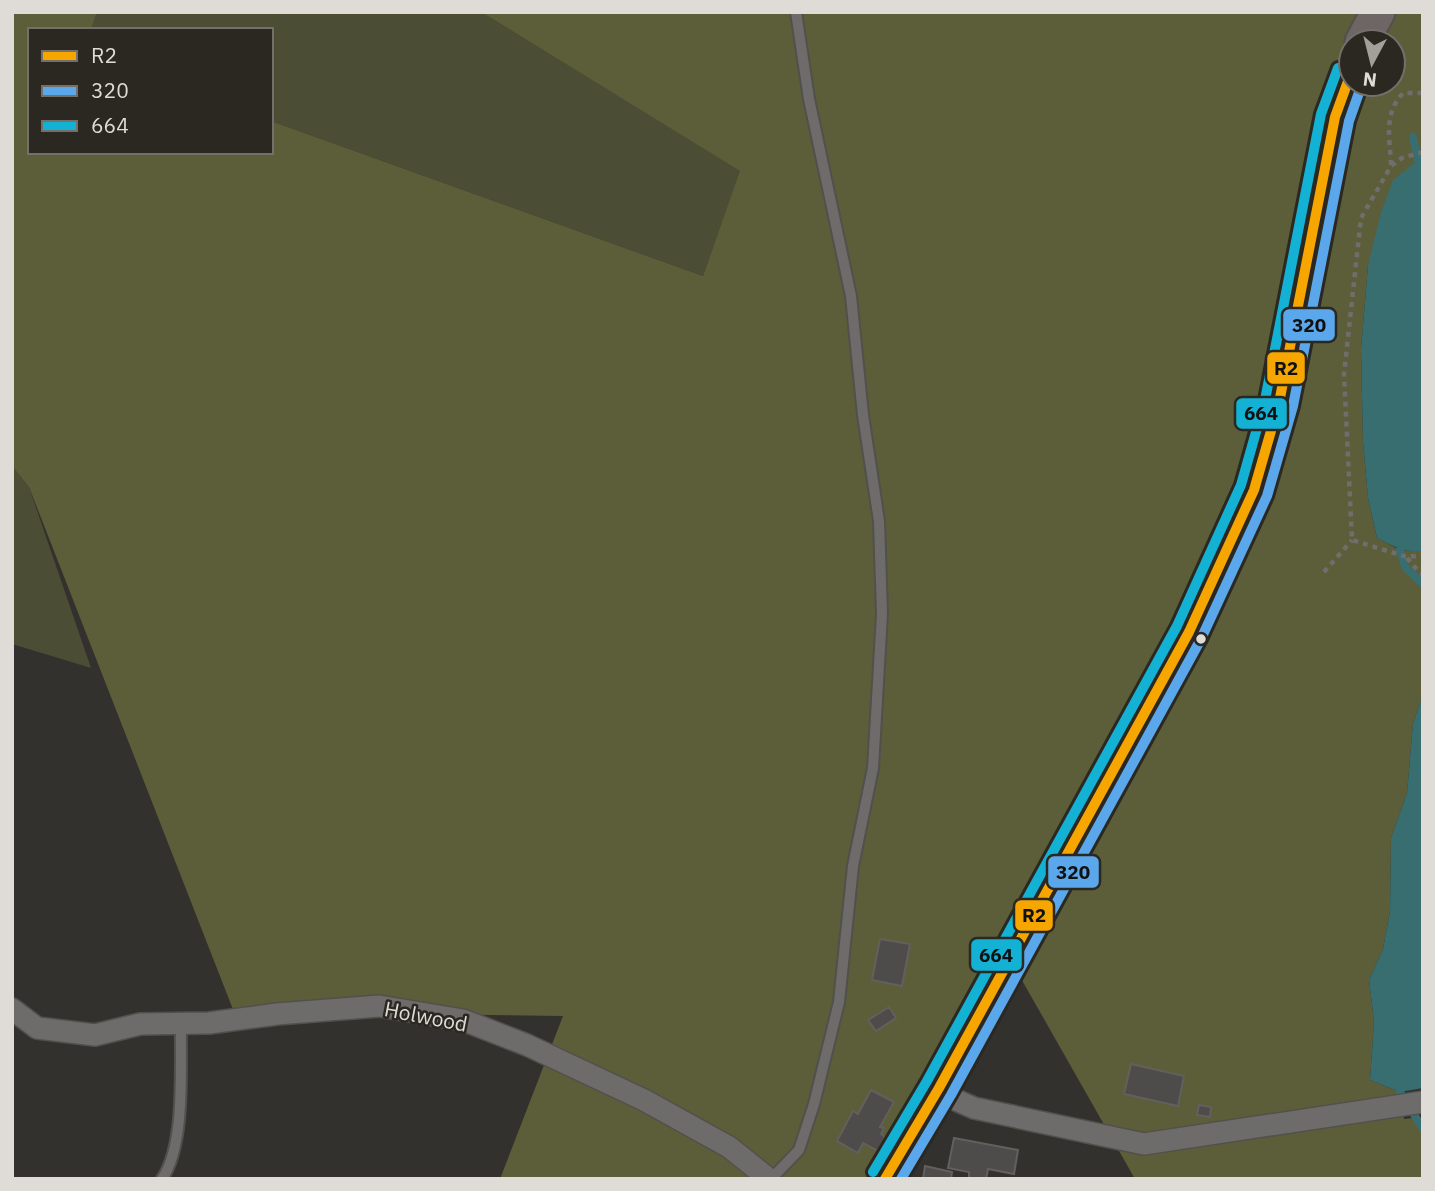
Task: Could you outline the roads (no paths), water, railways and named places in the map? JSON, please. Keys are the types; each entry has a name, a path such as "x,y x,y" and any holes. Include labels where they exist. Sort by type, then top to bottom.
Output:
{"main road":[{"path":"1369,28 1378,12"},
{"path":"885,1179 939,1088 1189,632 1254,490 1279,403 1335,117 1342,98"}],"street":[{"name":"Holwood","path":"12,1009 37,1028 96,1035 140,1024 209,1023 276,1014 379,1006 463,1020 527,1045 644,1100 729,1147 770,1179"},
{"path":"939,1088 974,1108 1144,1144 1423,1102"}],"lane":[{"path":"770,1179 799,1150 814,1104 839,1002 853,866 873,768 882,614 879,521 863,415 851,296 809,99 796,12"},
{"path":"162,1179 170,1162 178,1124 181,1023"}],"water":[{"path":"1418,160 1423,161 1423,551 1410,551 1377,538 1368,498 1363,442 1361,349 1368,265 1381,212 1393,180"},
{"path":"1423,695 1423,1088 1400,1092 1370,1080 1374,1021 1369,980 1383,949 1390,911 1391,838 1407,793 1413,723"}],"waterway":[{"path":"1413,137 1418,160"},
{"path":"1400,550 1405,567 1423,584"},
{"path":"1400,1092 1423,1129"}]}
